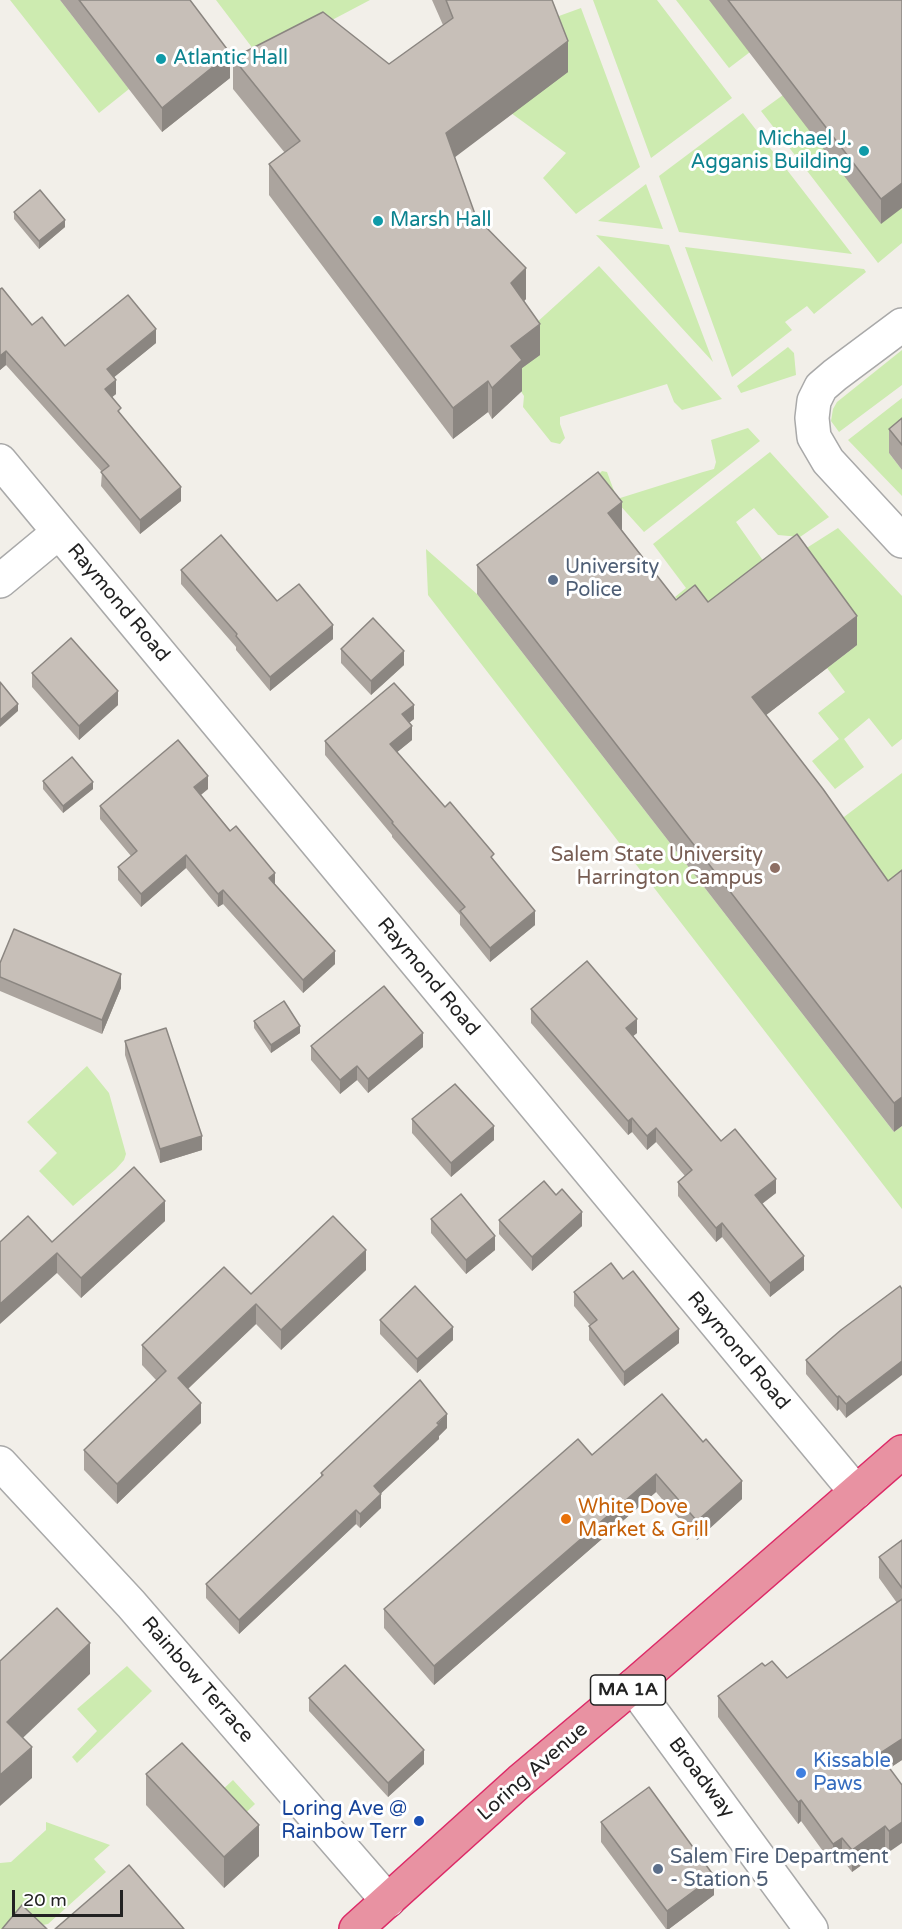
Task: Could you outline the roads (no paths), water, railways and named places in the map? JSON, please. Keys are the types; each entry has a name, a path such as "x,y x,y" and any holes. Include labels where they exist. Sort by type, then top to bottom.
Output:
{"highway":[{"name":"Loring Avenue","path":"356,1929 520,1781 902,1452"}],"street":[{"path":"902,324 821,387 814,401 812,418 814,437 828,461 902,541"},
{"name":"Raymond Road","path":"0,461 856,1492"},
{"path":"0,581 59,532"},
{"name":"Rainbow Terrace","path":"0,1463 131,1604 388,1901"},
{"name":"Broadway","path":"633,1686 811,1929"}],"place":[{"name":"Atlantic Hall","path":"161,59"},
{"name":"Michael J. Agganis Building","path":"864,151"},
{"name":"Marsh Hall","path":"378,221"},
{"name":"University Police","path":"553,580"},
{"name":"Salem State University Harrington Campus","path":"775,868"},
{"name":"White Dove Market & Grill","path":"566,1519"},
{"name":"Kissable Paws","path":"801,1773"},
{"name":"Loring Ave @ Rainbow Terr","path":"419,1821"},
{"name":"Salem Fire Department - Station 5","path":"658,1869"}]}
